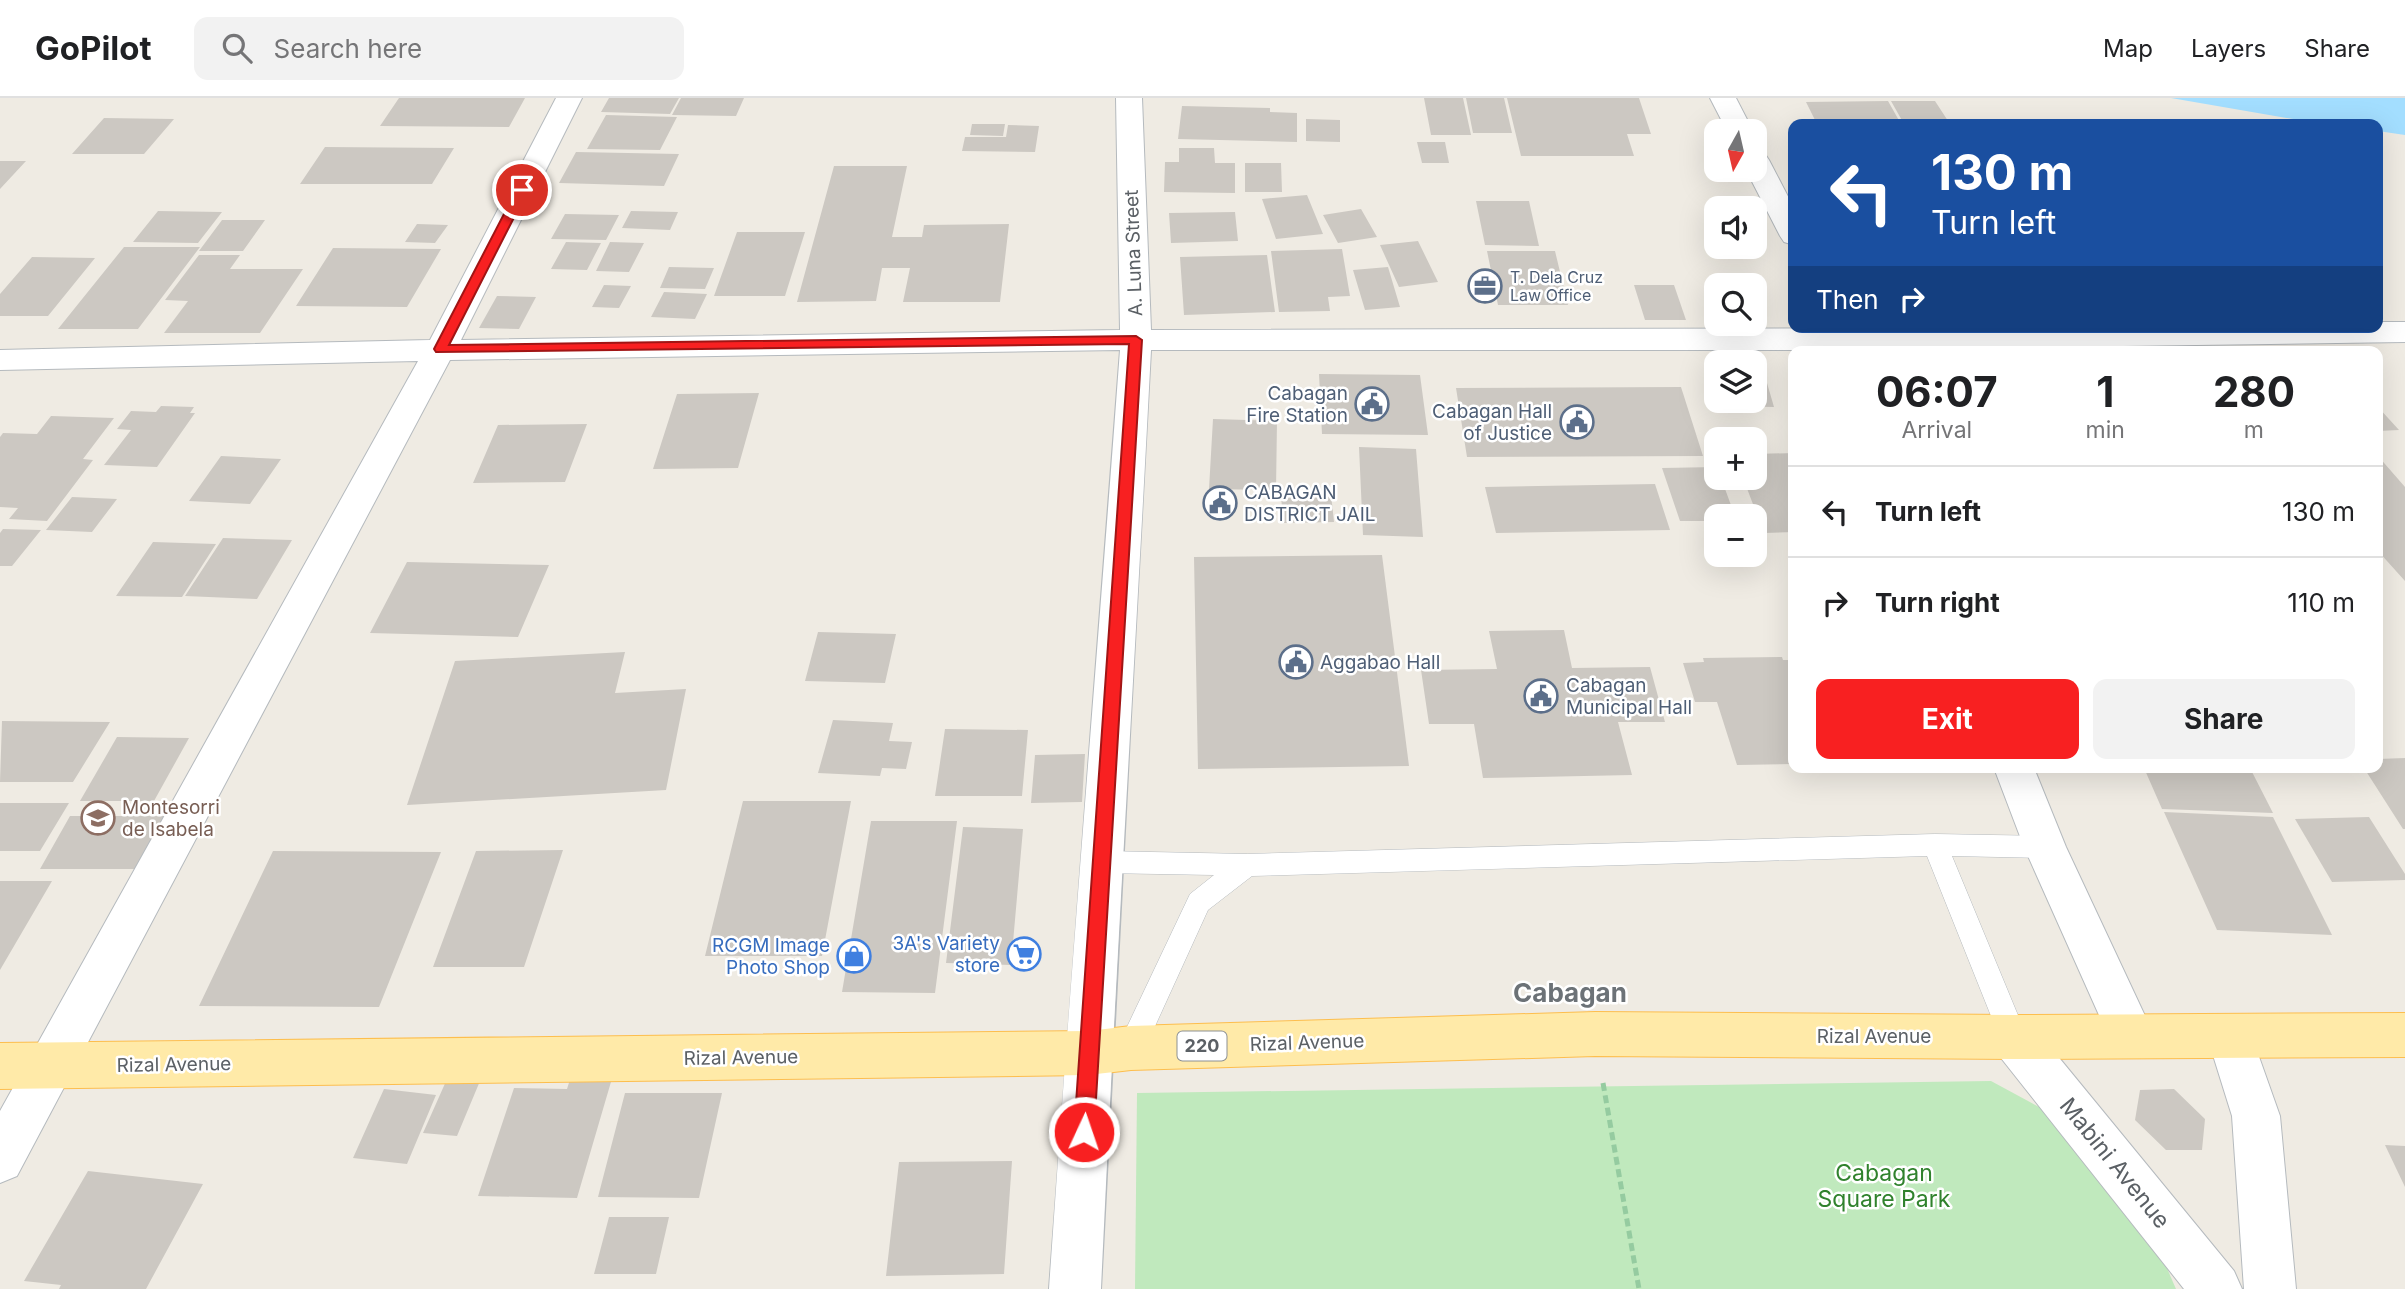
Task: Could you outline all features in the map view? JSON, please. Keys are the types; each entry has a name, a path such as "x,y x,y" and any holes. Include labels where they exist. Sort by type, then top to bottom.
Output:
{"main road":[{"name":"Rizal Avenue","path":"0,1066 1110,1051 1595,1034 2013,1037 2405,1035"}],"street":[{"path":"0,1159 440,349 569,98"},
{"name":"A. Luna Street","path":"1075,1289 1110,1051 1103,862 1136,340 1129,98"},
{"path":"1723,98 1734,119"},
{"path":"1766,182 1788,224"},
{"path":"2383,331 2405,331"},
{"path":"0,360 440,349 1136,340 1846,340 2281,333"},
{"path":"2016,773 2045,847 2131,1035"},
{"path":"2230,1036 2256,1116 2270,1289"},
{"name":"Mabini Avenue","path":"2013,1037 2216,1289"}],"lane":[{"path":"1103,862 1247,865 1935,845 2045,847"},
{"path":"1935,845 2013,1037"},
{"path":"1110,1051 1199,902 1247,865"}],"path":[{"path":"1595,1034 1639,1289"}],"green space":[{"name":"Cabagan Square Park","path":"1991,1081 2054,1115 2146,1220 2176,1289 1135,1289 1137,1093"}],"water":[{"path":"2171,98 2405,98 2405,135 2383,132 2383,119 2293,119"}],"building":[{"path":"399,98 525,98 509,127 380,126"},
{"path":"609,98 679,98 670,114 601,112"},
{"path":"681,98 744,98 736,116 672,115"},
{"path":"1424,98 1463,98 1471,135 1431,135"},
{"path":"1466,98 1504,98 1512,133 1473,133"},
{"path":"1507,98 1639,98 1651,134 1627,134 1634,156 1521,156"},
{"path":"1888,101 1898,119 1814,119 1806,102"},
{"path":"1891,101 1935,101 1947,119 1901,119"},
{"path":"1182,106 1270,108 1270,112 1297,113 1297,142 1178,139"},
{"path":"606,115 677,117 660,150 587,149"},
{"path":"104,118 174,119 144,154 72,154"},
{"path":"1306,119 1340,120 1340,142 1306,141"},
{"path":"972,124 1005,124 1003,136 970,135"},
{"path":"1008,125 1039,126 1035,152 962,151 965,137 1006,137"},
{"path":"1417,142 1445,142 1449,163 1422,163"},
{"path":"325,147 454,148 432,184 300,184"},
{"path":"1179,148 1214,148 1215,163 1235,163 1235,193 1164,192 1165,162 1179,162"},
{"path":"576,152 679,154 664,186 559,183"},
{"path":"0,161 26,161 0,189"},
{"path":"1245,163 1281,163 1282,192 1245,192"},
{"path":"834,166 907,166 892,237 922,237 924,225 1009,224 1000,302 903,302 910,268 882,268 876,301 797,302"},
{"path":"1307,195 1323,234 1276,239 1262,199"},
{"path":"1476,201 1529,201 1539,246 1485,245"},
{"path":"1361,209 1377,237 1338,243 1323,215"},
{"path":"158,211 222,212 198,243 133,242"},
{"path":"631,211 678,212 670,230 622,228"},
{"path":"1235,212 1238,241 1171,243 1169,213"},
{"path":"565,214 619,215 606,240 551,239"},
{"path":"222,220 265,220 243,251 199,251"},
{"path":"417,224 448,225 435,243 405,242"},
{"path":"737,232 805,232 785,296 714,296"},
{"path":"1418,241 1438,282 1399,287 1380,245"},
{"path":"566,242 601,243 587,270 551,269"},
{"path":"610,242 644,243 629,272 596,271"},
{"path":"124,247 200,247 138,329 58,329"},
{"path":"333,248 441,249 407,307 296,306"},
{"path":"1342,249 1350,296 1328,297 1330,311 1279,312 1271,251"},
{"path":"1487,251 1555,251 1568,305 1498,305"},
{"path":"199,255 240,255 230,269 303,269 260,333 164,333 188,301 165,300"},
{"path":"1267,255 1275,312 1184,315 1180,257"},
{"path":"32,257 95,258 48,316 0,316 0,294"},
{"path":"669,267 714,268 705,289 660,288"},
{"path":"1388,267 1400,307 1365,310 1353,270"},
{"path":"604,285 631,286 619,308 592,307"},
{"path":"1634,285 1674,285 1686,320 1645,320"},
{"path":"664,292 707,294 695,319 651,317"},
{"path":"497,296 536,297 519,329 479,328"},
{"name":"Cabagan Fire Station","path":"1319,374 1420,375 1428,435 1322,434"},
{"path":"1767,383 1774,407 1767,407"},
{"name":"Cabagan Hall of Justice","path":"1681,387 1703,456 1467,457 1456,388"},
{"path":"759,393 738,468 653,469 677,394"},
{"path":"161,406 194,407 190,413 195,413 157,467 104,465 131,430 117,429 131,411 156,412"},
{"path":"2383,412 2399,430 2383,431"},
{"path":"51,416 114,418 83,459 93,460 47,521 9,519 18,508 0,507 0,437 3,433 37,434"},
{"path":"1213,419 1277,421 1276,490 1209,489"},
{"path":"587,424 565,482 473,483 498,425"},
{"path":"1359,447 1416,449 1423,537 1363,535"},
{"path":"1788,453 1788,532 1767,533 1767,504 1753,504 1748,490 1767,490 1767,454"},
{"path":"221,456 281,459 250,504 189,501"},
{"path":"2383,462 2405,487 2405,581 2383,557"},
{"path":"1704,467 1704,490 1725,490 1731,504 1704,504 1704,521 1680,521 1662,468"},
{"path":"1655,484 1670,530 1496,533 1485,487"},
{"path":"1281,494 1331,494 1334,522 1283,523"},
{"path":"72,497 117,499 92,532 46,530"},
{"path":"3,529 41,530 12,566 0,566 0,533"},
{"path":"223,538 292,540 257,599 185,596"},
{"path":"153,542 216,544 182,597 116,596"},
{"name":"Aggabao Hall","path":"1382,555 1409,766 1198,769 1194,557"},
{"path":"407,562 549,565 518,637 370,633"},
{"name":"Cabagan Municipal Hall","path":"1564,630 1572,668 1650,667 1665,722 1618,722 1632,775 1483,778 1474,724 1429,724 1421,670 1497,669 1489,631"},
{"path":"818,632 896,634 885,683 805,681"},
{"path":"625,652 615,693 686,689 666,790 407,805 455,661"},
{"path":"1782,657 1783,660 1788,660 1788,764 1737,765 1717,702 1695,702 1683,663 1704,662 1703,658"},
{"path":"833,720 893,723 889,741 912,742 906,769 882,768 880,776 818,773"},
{"path":"2,721 110,722 73,782 0,782"},
{"path":"945,729 1028,730 1022,796 935,796"},
{"path":"117,737 189,738 154,801 80,801"},
{"path":"1085,754 1082,802 1031,803 1035,755"},
{"path":"2405,758 2405,829 2367,773 2383,773 2383,759"},
{"path":"2146,773 2253,773 2273,813 2162,809"},
{"path":"743,801 851,801 822,956 705,956"},
{"path":"0,803 69,803 40,851 0,851"},
{"path":"2164,812 2273,817 2332,935 2217,930"},
{"path":"70,816 166,816 138,869 40,869"},
{"path":"2369,817 2405,874 2405,880 2332,882 2295,819"},
{"path":"871,821 957,821 935,993 842,992"},
{"path":"963,827 1023,829 1011,965 946,963"},
{"path":"563,850 524,967 433,967 476,851"},
{"path":"273,851 441,852 379,1007 199,1006"},
{"path":"0,881 52,881 0,970"},
{"path":"572,1073 613,1075 577,1198 478,1196 514,1088 567,1089"},
{"path":"447,1079 480,1081 457,1136 423,1133"},
{"path":"384,1089 436,1095 407,1164 353,1158"},
{"path":"2174,1089 2205,1119 2202,1150 2166,1150 2135,1120 2140,1090"},
{"path":"625,1093 722,1093 699,1198 598,1197"},
{"path":"2385,1145 2405,1146 2405,1187"},
{"path":"1012,1161 1004,1274 886,1276 899,1162"},
{"path":"88,1171 203,1184 146,1289 59,1289 61,1285 24,1281"},
{"path":"609,1217 669,1217 656,1274 594,1274"}],"place":[{"name":"T. Dela Cruz Law Office","path":"1485,286"},
{"name":"Cabagan Fire Station","path":"1372,404"},
{"name":"Cabagan Hall of Justice","path":"1577,422"},
{"name":"CABAGAN DISTRICT JAIL","path":"1220,503"},
{"name":"Aggabao Hall","path":"1296,662"},
{"name":"Cabagan Municipal Hall","path":"1541,696"},
{"name":"Montesorri de Isabela","path":"98,818"},
{"name":"3A's Variety store","path":"1024,954"},
{"name":"RCGM Image Photo Shop","path":"854,956"}],"district":[{"name":"Cabagan","path":"1570,993"}],"route":[{"path":"522,190 440,349 1136,340 1084,1132"}]}
